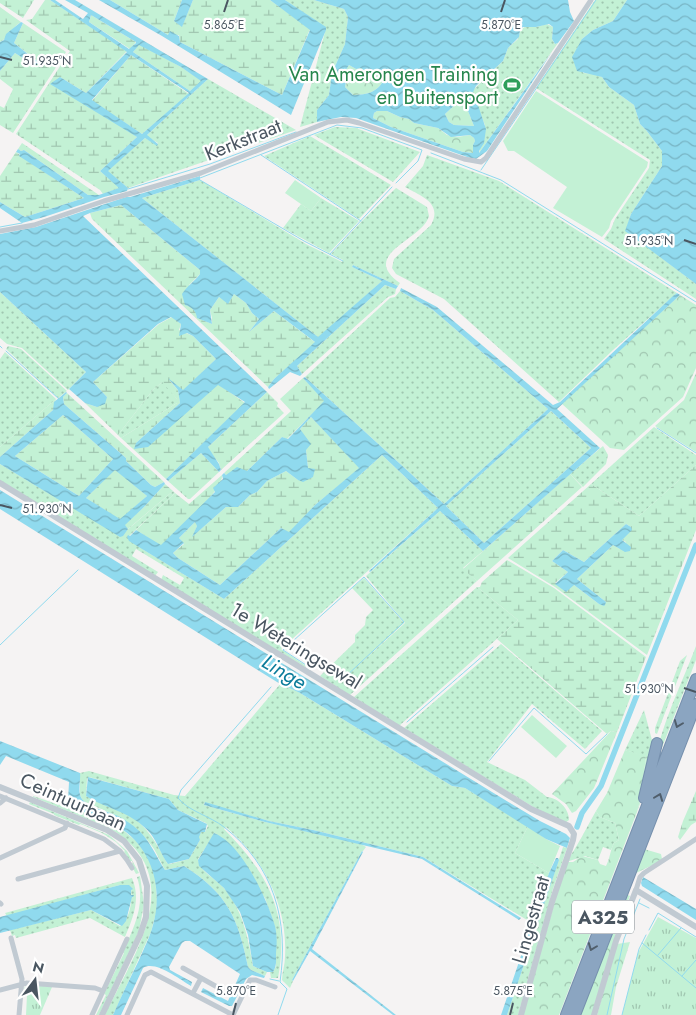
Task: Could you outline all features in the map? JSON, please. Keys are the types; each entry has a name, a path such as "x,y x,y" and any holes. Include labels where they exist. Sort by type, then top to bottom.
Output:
{"highway":[{"name":"A325","path":"566,1015 696,679"},
{"name":"A325","path":"576,1015 696,704"},
{"path":"641,820 643,802 657,742"}],"street":[{"name":"Kerkstraat","path":"0,231 34,225 104,201 200,173 314,127 338,120 359,123 464,159 481,162 486,158 591,0"},
{"name":"1e Weteringsewal","path":"0,484 531,809 569,826 574,834"},
{"name":"Ceintuurbaan","path":"0,787 107,830 124,841 139,860 147,886 146,918 140,936 102,1015"},
{"path":"0,803 3,797 104,839 120,851 132,868"},
{"path":"0,858 65,828 67,823"},
{"name":"Lingestraat","path":"521,1015 552,902 574,834"},
{"path":"594,1015 616,940 639,879 644,873 696,839"},
{"path":"18,879 120,851"},
{"path":"636,890 696,927"},
{"path":"11,938 22,979 19,1015"},
{"path":"92,1015 127,939"},
{"path":"183,968 219,988"},
{"path":"127,1015 146,974 149,972 154,972 233,1015 250,980 256,980 275,987"},
{"path":"193,994 201,978"},
{"path":"0,990 27,983 95,988 103,991"}],"green space":[{"path":"0,0 34,0 23,18 0,3"},
{"path":"45,0 50,0 127,51 86,93 60,77 137,137 100,171 120,188 103,194 100,190 16,134 70,51 26,20 32,19"},
{"path":"110,0 182,0 174,21 182,26 193,0 270,0 310,29 282,95 180,42 179,35 168,35"},
{"path":"285,0 314,0 344,9 348,17 345,44 332,73 329,95 317,110 317,122 300,127 326,28"},
{"path":"595,0 627,0 613,21 593,30 582,39 583,73 596,74 602,77 609,87 634,105 640,124 662,151 662,166 631,214 626,231 696,284 696,299 604,239 649,168 650,160 536,88"},
{"path":"0,7 21,22 0,42"},
{"path":"91,15 136,42 130,49 89,22"},
{"path":"23,23 66,52 13,133 0,125 0,106 4,108 13,89 0,79 0,71 15,53 32,64 41,64 14,43"},
{"path":"547,24 553,27 552,39 555,44 558,43 479,153 485,125 472,91 503,61 508,48 518,39 521,29 527,26 536,27"},
{"path":"139,44 202,81 190,91 133,52"},
{"path":"131,55 189,94 142,134 92,101"},
{"path":"349,65 356,69 361,68 366,72 385,76 380,86 376,89 363,94 353,95 345,87 344,73"},
{"path":"208,79 296,130 128,188 107,171 145,138 157,145 158,143 146,136"},
{"path":"536,91 648,162 647,167 602,237 553,208 567,187 514,151 508,151 503,141"},
{"path":"459,101 466,106 474,126 454,125 449,122 445,114"},
{"path":"377,111 387,111 409,119 414,123 438,128 447,135 457,137 470,135 475,141 473,153 463,152 391,127 373,118 374,113"},
{"path":"335,127 356,128 420,152 393,182 314,135"},
{"path":"310,136 391,185 359,219 264,156"},
{"path":"22,143 99,195 88,195 24,150 18,149"},
{"path":"16,152 84,198 25,217 0,202 0,176"},
{"path":"427,155 499,181 677,293 613,350 559,402 444,299 396,274 392,268 394,259 431,225 434,217 434,211 428,201 405,187 423,166"},
{"path":"200,180 306,244 342,262 343,260 331,254 396,188 427,207 429,216 416,233 389,255 386,264 389,273 400,283 398,286 353,265 352,267 382,281 319,338 142,198"},
{"path":"295,180 321,198 311,211 285,193"},
{"path":"321,198 359,221 329,253 283,228 301,204 311,211"},
{"path":"121,205 200,270 200,274 189,285 190,306 197,313 198,318 212,324 210,310 219,297 228,303 234,294 246,303 252,313 259,319 249,332 274,311 316,343 274,379 268,387 92,219 90,213"},
{"path":"385,285 396,289 395,294 388,297 302,374 297,366"},
{"path":"400,291 433,310 548,409 444,504 305,377 390,298 395,297"},
{"path":"0,292 86,372 68,390 22,348 7,344 0,338"},
{"path":"680,295 696,305 696,368 683,397 624,450 610,448 561,403"},
{"path":"172,317 181,324 179,330 193,336 216,359 183,391 170,381 178,390 180,403 136,443 196,403 218,384 245,403 166,479 121,438 177,403 177,399 162,382 152,391 118,435 85,403 97,407 107,397 93,382 159,324"},
{"path":"8,346 21,349 67,391 58,398 6,349"},
{"path":"5,352 56,399 0,447 0,359"},
{"path":"696,373 696,452 655,426 684,400"},
{"path":"303,378 325,401 287,439 282,437 247,471 226,475 224,473 291,411 280,399"},
{"path":"163,381 177,399 177,403 121,438 118,435 152,391"},
{"path":"267,392 278,403 277,406 284,413 221,470 219,463 207,448"},
{"path":"67,393 164,482 155,487 151,485 126,461 126,458 64,404 63,397"},
{"path":"56,399 53,410 0,457 0,447"},
{"path":"551,411 591,448 484,543 446,506"},
{"path":"63,415 113,459 79,496 15,456"},
{"path":"311,417 360,468 315,505 289,533 281,528 220,585 178,558 173,553 184,544 179,538 196,521 197,526 193,536 226,507 238,507 250,495 257,492 267,481 286,471 298,480 308,468 306,450 300,429"},
{"path":"654,427 696,455 696,465 639,516 591,484"},
{"path":"603,446 608,455 606,464 583,487 570,474"},
{"path":"201,453 219,472 188,499 168,481"},
{"path":"382,455 438,508 281,649 305,667 161,580 163,575 180,585 184,578 136,549 132,556 158,572 155,576 0,481 0,464 120,536 173,491 175,493 129,536 144,550 224,599"},
{"path":"696,465 696,530 647,655 555,587 508,558 591,484 639,516","holes":["626,524 631,527 622,540 626,542 620,549 613,545 577,579 606,602 599,604 574,585 555,583 568,572 552,561 563,550 584,562"]},
{"path":"115,469 147,496 120,520 86,498"},
{"path":"570,474 582,487 477,581 463,569"},
{"path":"222,475 215,491 207,501 161,546 136,530 175,493 189,504"},
{"path":"165,484 173,491 128,529 124,525"},
{"path":"440,511 483,551 463,568 477,581 350,695 320,676 355,642 355,635 365,625 366,617 373,610 352,588 364,578 404,623 342,680 405,623 366,576"},
{"path":"507,560 554,588 646,657 617,732 611,731 607,734 497,639 518,620 477,587 480,587 482,582"},
{"path":"477,587 518,620 399,726 354,697"},
{"path":"501,644 602,731 585,749 532,704 487,762 525,780 547,797 559,802 569,816 569,820 565,823 543,813 404,728"},
{"path":"696,646 696,660 654,768 666,721"},
{"path":"687,655 657,734 655,733 655,728 680,661"},
{"path":"281,683 452,786 465,788 528,826 515,853 549,873 532,923 423,857 269,821 204,803 204,805 265,822 361,844 366,847 362,851 292,980 290,988 282,980 285,960 285,938 278,902 262,869 240,840 226,827 224,829 253,862 272,896 281,934 278,978 271,978 270,972 273,972 276,966 276,935 265,898 215,833 198,859 199,864 230,896 244,924 253,966 267,972 265,976 248,967 235,921 221,897 199,876 184,866 165,870 154,849 140,832 123,820 83,801 80,795 80,773 89,771 174,795 185,796","holes":["89,777 169,799 178,810 206,823 208,826 205,832 201,832 198,837 200,840 189,859 170,864 167,863 149,833 138,821 123,812 86,796 87,779"]},
{"path":"644,710 653,744 644,792 637,812 641,797 646,757 625,750"},
{"path":"532,715 567,746 556,758 521,727"},
{"path":"611,731 617,732 594,788 576,811 572,813 566,804 552,794"},
{"path":"625,750 646,756 641,797 637,812 559,1015 523,1015 566,862 573,862 582,856 598,860 600,864 606,866 614,843 619,840 615,823 600,817 596,811 607,793"},
{"path":"696,791 696,822 691,825 680,840 678,837 683,821"},
{"path":"33,796 66,807 68,801 71,807 109,822 136,841 151,864 155,876 156,913 151,932 113,1015 105,1015 141,941 149,916 151,892 147,868 134,847 109,828"},
{"path":"30,802 109,835 127,851 139,873 136,874 131,865 132,861 130,861 125,851 116,842 102,833 54,815 29,804"},
{"path":"596,811 600,817 615,823 619,840 614,843 611,850 603,847 598,860 585,856 566,862 578,843"},
{"path":"528,826 560,846 549,873 515,853"},
{"path":"563,847 567,848 552,892 518,1015 507,1015"},
{"path":"644,849 661,854 662,859 634,874"},
{"path":"140,876 144,904 139,931 99,1015 96,1015 124,953 138,915 140,897 137,877"},
{"path":"132,878 135,886 136,901 133,916 125,937 90,918 16,938 15,935 12,936 10,930 91,910 120,926 129,913 131,888 120,885 7,916 5,913"},
{"path":"626,894 630,896 619,923 592,1015 580,1015"},
{"path":"658,917 696,938 696,1015 622,1015 638,953"},
{"path":"630,942 616,987 611,1015 597,1015 617,944"},
{"path":"29,984 52,987 40,1015 26,1015 27,995 24,994 24,988"}],"water":[{"path":"50,0 55,0 83,19 88,13 65,0 75,0 208,79 147,135 158,144 157,146 145,138 108,171 128,188 127,191 22,223 0,208 0,202 25,217 84,198 19,156 20,154 16,152 18,149 24,150 88,195 99,195 119,188 100,171 137,137 50,84 60,77 86,93 127,52","holes":["91,15 136,42 136,43 129,49 89,22","139,45 181,67 201,81 190,91 133,52","131,55 189,93 142,134 92,100"]},
{"path":"99,0 110,0 168,35 170,31 179,36 180,42 282,95 310,30 270,0 285,0 326,27 326,30 291,115"},
{"path":"182,0 193,0 182,27 174,21"},
{"path":"314,0 568,0 574,21 558,43 555,44 552,39 553,27 549,24 523,27 519,37 508,48 503,61 476,86 472,94 486,129 484,143 479,153 552,52 487,151 476,159 356,118 341,117 317,122 317,110 329,95 332,73 345,44 348,17 344,9","holes":["349,65 356,69 361,68 367,72 385,76 380,86 376,89 363,94 353,95 345,87 344,73","459,101 466,106 474,126 454,125 449,122 445,114","377,111 387,111 409,119 414,123 438,128 451,137 470,135 475,141 473,153 463,152 391,127 373,118 374,113"]},
{"path":"627,0 696,0 696,284 625,231 631,214 662,166 662,151 640,124 634,105 609,87 602,77 577,71 572,57 582,39 593,30 613,21"},
{"path":"21,22 23,23 14,43 43,66 37,63 36,65 32,64 15,53 0,71 0,42 4,40 6,34"},
{"path":"200,176 200,180 142,198 318,337 382,281 352,267 353,265 398,286 396,289 385,285 297,366 302,374 300,376 290,372 269,389 268,387 274,379 315,342 274,311 249,332 259,319 252,313 246,303 234,294 228,304 219,297 210,310 212,324 197,318 196,313 185,305 182,294 200,274 200,270 121,205 83,216 267,392 208,447 219,464 221,470 219,472 201,453 168,481 166,479 245,402 218,385 148,447 134,449 136,443 180,403 178,390 168,378 183,390 216,359 193,336 187,333 179,336 181,324 171,317 158,324 93,382 107,397 105,404 97,407 85,403 69,389 86,372 0,292 0,234 36,227 126,197"},
{"path":"401,288 437,307 553,405 560,402 673,296 677,293 680,295 557,409 600,448 483,551 440,511 370,572 438,508 382,455 224,599 129,541 128,535 130,536 136,530 161,545 215,492 213,488 223,479 222,475 224,473 226,475 237,467 247,471 282,437 288,439 324,401 303,378 305,377 444,504 548,409 433,310 400,291","holes":["551,411 591,448 484,543 446,506","311,417 359,468 315,505 289,532 281,528 220,585 178,558 173,553 184,543 179,538 195,522 197,526 192,537 226,507 238,507 250,495 257,492 267,481 286,471 303,482 313,477 315,469 308,468 306,450 311,444 300,429"]},
{"path":"66,392 63,397 64,404 126,458 126,461 151,485 155,487 164,482 165,484 125,525 128,529 123,536 120,537 0,464 0,457 53,410 54,402","holes":["63,415 113,459 79,496 15,456","115,470 147,496 120,519 86,498"]},
{"name":"Linge","path":"0,490 492,792 540,821 566,834 570,838 567,848 546,839 465,788 452,786 300,693 277,682 0,509"},
{"path":"626,524 632,530 622,540 631,547 630,551 625,552 613,545 577,579 606,602 604,606 574,585 566,592 555,584 568,572 552,561 563,550 584,562"},
{"path":"0,741 80,773 80,793 85,802 120,817 143,834 165,870 184,866 199,876 221,897 229,909 240,934 248,967 265,976 264,978 252,975 246,979 232,1006 229,1006 201,992 203,988 228,1001 240,974 190,941 185,941 182,943 169,967 170,970 192,982 191,986 160,968 148,966 143,968 121,1015 113,1015 149,938 153,925 157,898 153,872 142,849 123,830 71,807 68,801 69,782 6,756 0,765"},
{"path":"88,777 169,799 178,810 207,824 205,832 201,832 200,840 189,859 168,864 153,837 143,826 127,815 86,796"},
{"path":"205,802 269,821 423,857 521,918 519,920 422,859 265,822 204,805"},
{"path":"214,833 234,848 252,874 266,902 276,932 276,963 273,972 267,972 253,966 248,935 240,912 224,888 199,866 198,860"},
{"path":"362,851 312,949 396,1015 393,1015 310,951 292,980"},
{"path":"556,858 559,860 507,1015 501,1015 549,873"},
{"path":"643,877 696,909 696,920 642,886"},
{"path":"120,885 129,885 133,889 131,890 131,895 134,895 126,921 122,926 91,910 0,933 0,917"}],"waterway":[{"path":"481,170 596,0"},
{"path":"200,178 337,125 362,128 422,150 418,161 396,183"},
{"path":"128,189 210,164 296,132"},
{"path":"431,153 501,180 696,302"},
{"path":"261,155 361,221"},
{"path":"200,180 304,241 343,261"},
{"path":"330,254 392,187"},
{"path":"0,227 22,223"},
{"path":"6,351 59,399"},
{"path":"657,428 696,453"},
{"path":"577,827 582,813 601,786 696,545"},
{"path":"0,645 78,570"},
{"name":"Linge","path":"306,665 283,650 364,577 404,622 343,679"},
{"path":"407,722 493,647"},
{"name":"Linge","path":"271,687 181,790 178,798 193,810 224,827 241,842 255,859 266,877 274,896 279,916 282,937 280,982 287,989 278,1015"},
{"path":"489,761 534,708 586,754 607,734"},
{"path":"607,1015 624,939 640,899"},
{"path":"639,903 649,908"},
{"path":"649,930 658,913 696,937"},
{"path":"658,955 681,928"},
{"path":"622,1015 639,949 646,935"},
{"path":"642,943 696,988"},
{"path":"682,976 696,960"},
{"path":"270,979 279,981"}],"place":[{"name":"Van Amerongen Training en Buitensport","path":"512,85"}]}
